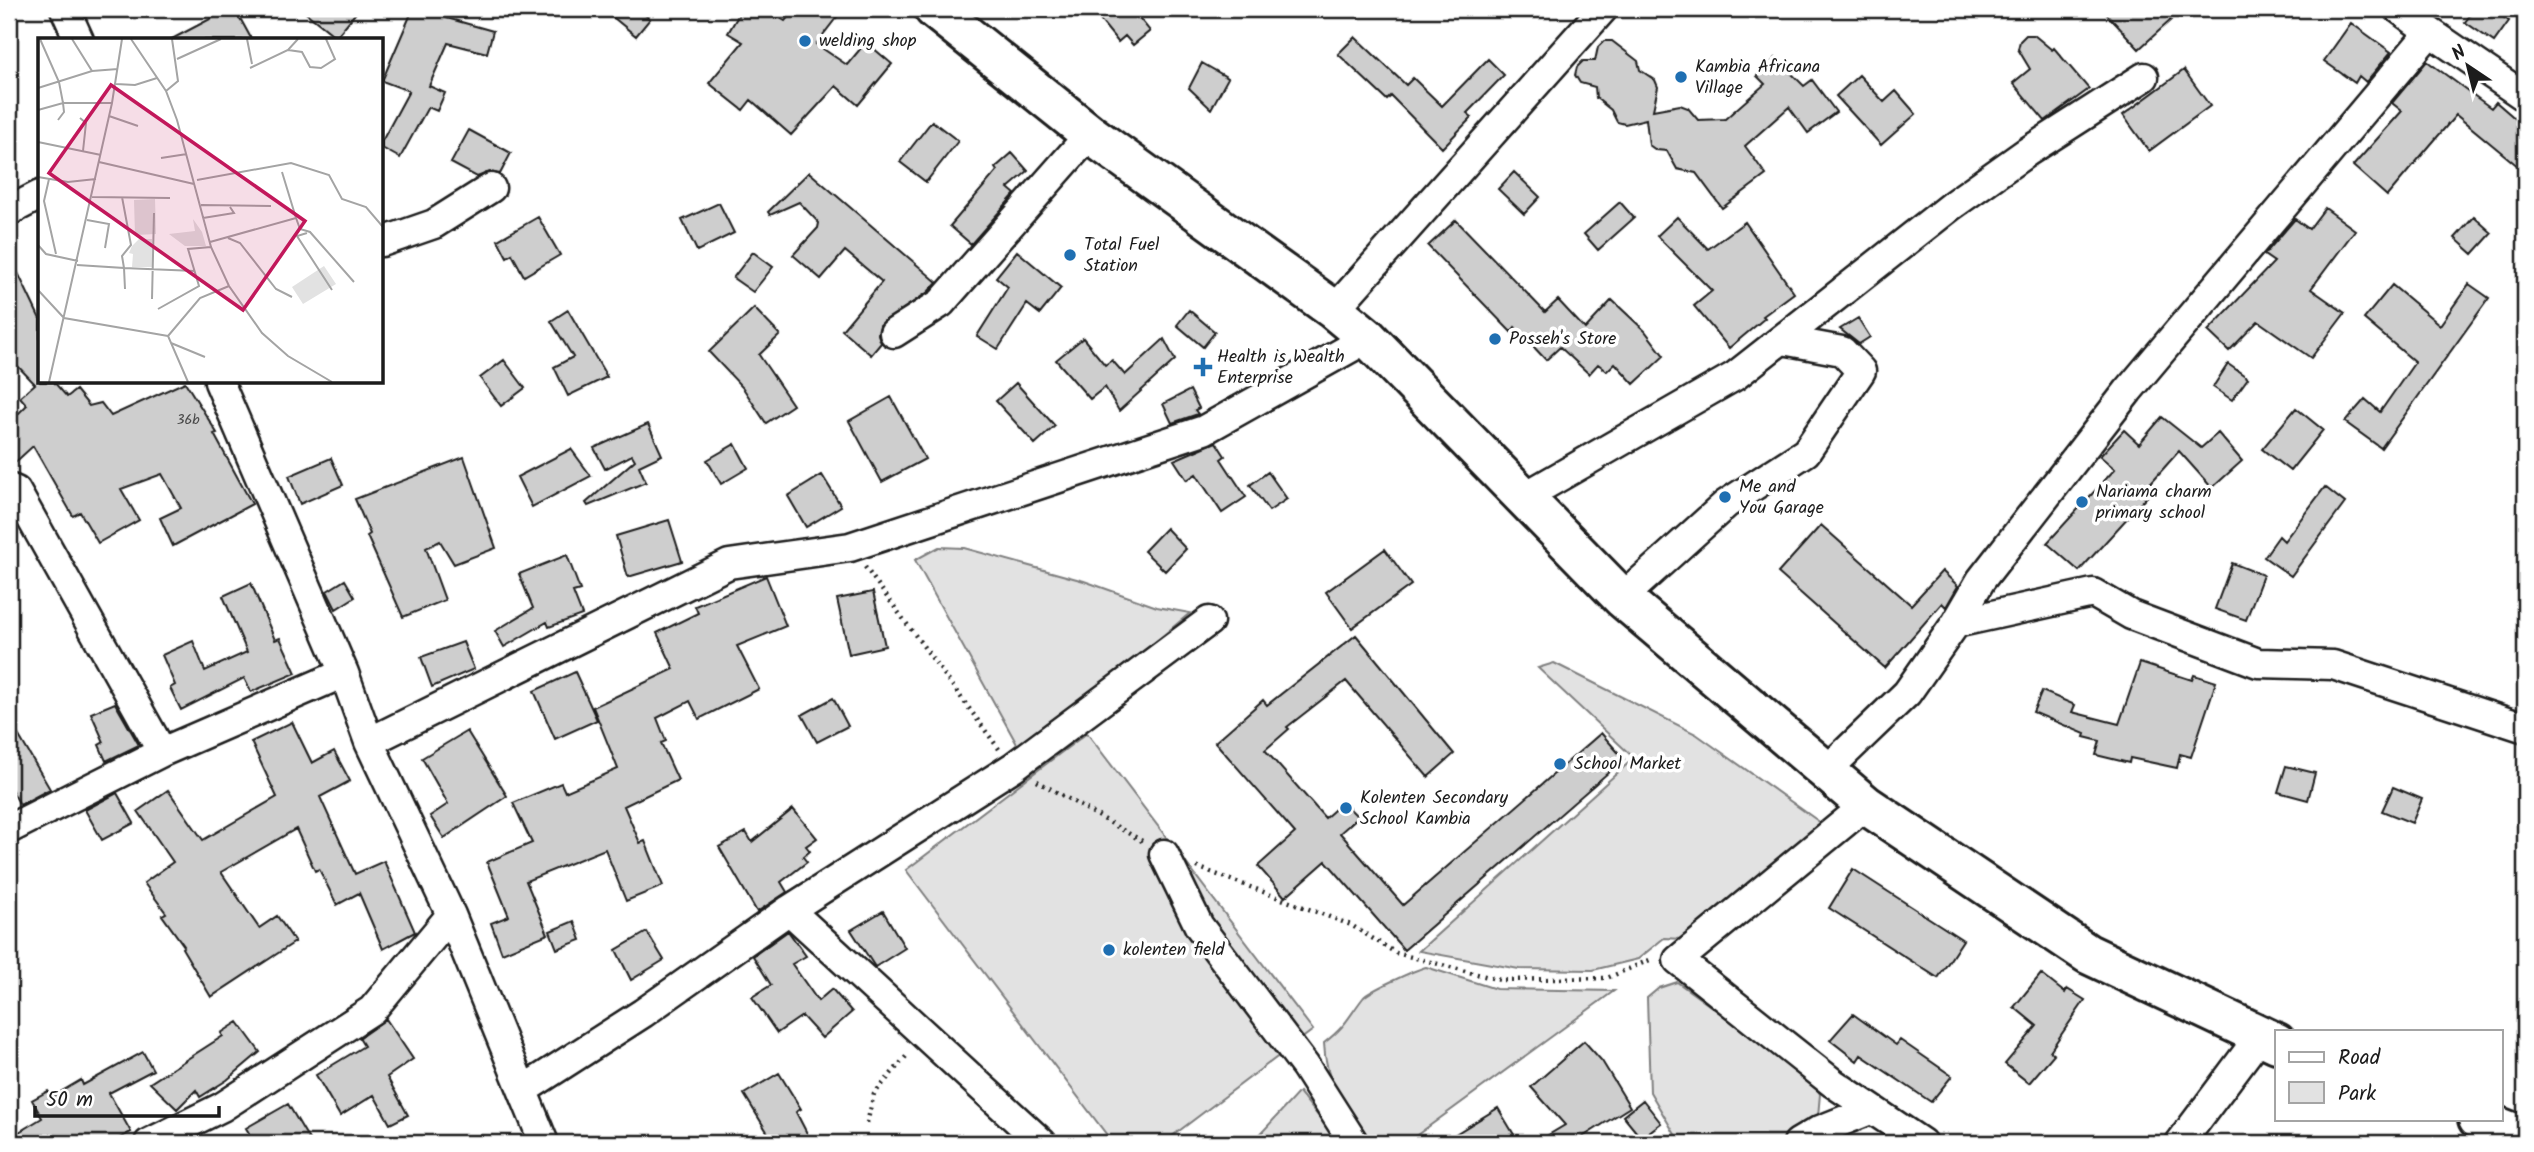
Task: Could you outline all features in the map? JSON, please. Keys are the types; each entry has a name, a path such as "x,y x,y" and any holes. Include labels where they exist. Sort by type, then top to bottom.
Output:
{"highway":[{"path":"934,9 1090,134 1334,310 1368,338 1622,598 1867,805 2088,954 2268,1039"},
{"path":"2481,1120 2525,1137"}],"street":[{"path":"65,9 78,38"},
{"path":"1334,310 1603,9"},
{"path":"2399,9 2525,97"},
{"path":"1827,770 1907,693 1956,623 1981,580 2069,471 2128,390 2430,32"},
{"path":"1524,497 1735,376 1951,206 2027,152 2144,77"},
{"path":"894,334 941,303 1090,134"},
{"path":"383,242 434,224 491,188"},
{"path":"9,211 38,196"},
{"path":"369,742 729,564 850,547 1204,430 1368,338"},
{"path":"1622,598 1726,504 1806,452 1861,370 1842,351 1783,340"},
{"path":"219,383 344,673 369,742 451,915 544,1143"},
{"path":"9,488 16,491 162,752"},
{"path":"1956,623 2093,593 2131,615 2258,663 2333,665 2525,728"},
{"path":"523,1090 643,1013 789,910 1013,767 1209,621"},
{"path":"9,829 162,752 344,673"},
{"path":"1867,805 1678,960 1870,1110 1922,1143"},
{"path":"1164,854 1199,926 1305,1066 1354,1143"},
{"path":"789,910 1042,1143"},
{"path":"149,1143 222,1107 372,1010 451,915"},
{"path":"2180,1143 2268,1039"},
{"path":"1798,1143 1820,1130 1870,1110"}],"path":[{"path":"850,547 1013,767 1164,854 1351,925 1396,953 1500,981 1607,978 1640,966 1659,955 1678,960"},
{"path":"867,1123 874,1094 925,1033"}],"green space":[{"path":"939,547 964,548 1084,581 1157,607 1190,613 1124,668 1018,746 915,560"},
{"path":"1554,663 1696,734 1821,823 1682,939 1664,938 1638,959 1593,970 1519,969 1419,951 1634,758 1538,668"},
{"name":"kolenten field","path":"1087,733 1313,1030 1163,1143 1113,1143 906,870"},
{"path":"1426,967 1496,989 1614,991 1406,1143 1365,1143 1332,1083 1324,1043 1342,1027 1367,995"},
{"path":"1677,982 1809,1077 1820,1094 1818,1116 1777,1143 1680,1143 1650,1092 1647,998 1659,988"},
{"path":"1299,1092 1340,1143 1250,1143 1254,1141"}],"building":[{"path":"229,9 235,9 251,38 174,38"},
{"path":"301,9 359,9 336,37"},
{"path":"413,9 451,9 447,18 493,31 487,53 448,43 429,86 445,93 437,111 428,107 400,158 383,149 383,139 409,91 383,81"},
{"path":"603,9 638,9 650,19 636,36"},
{"path":"742,9 765,9 785,21 795,9 843,9 816,44 847,65 866,42 892,64 858,105 836,86 791,135 751,100 743,110 709,83 743,42 728,33"},
{"path":"1091,9 1132,9 1150,31 1133,45 1125,36 1118,42"},
{"path":"2102,9 2161,9 2171,20 2139,49"},
{"path":"2475,9 2491,9 2509,21 2494,42 2465,22"},
{"path":"2351,23 2391,52 2366,82 2359,76 2355,83 2324,61"},
{"path":"2026,35 2034,35 2052,50 2054,48 2089,89 2045,121 2013,83 2030,69 2018,49 2020,41"},
{"path":"1355,37 1406,85 1413,78 1442,106 1488,59 1504,75 1467,113 1472,117 1442,148 1391,96 1387,100 1338,54"},
{"path":"1604,41 1612,41 1638,61 1640,70 1655,80 1658,87 1653,110 1680,105 1688,108 1698,120 1725,119 1765,84 1757,76 1776,58 1804,86 1812,80 1836,112 1808,133 1789,107 1745,146 1766,175 1722,208 1696,173 1677,169 1667,151 1656,150 1649,145 1646,119 1625,124 1617,122 1611,110 1596,98 1595,87 1580,83 1575,75 1577,67 1583,61 1595,61 1598,47"},
{"path":"2427,61 2491,108 2496,102 2525,127 2525,172 2456,115 2387,196 2353,166 2402,111 2392,103"},
{"path":"1202,63 1228,78 1211,109 1189,88"},
{"path":"2184,70 2210,106 2149,151 2123,115"},
{"path":"1859,75 1884,102 1896,91 1916,114 1881,145 1836,96"},
{"path":"932,121 958,141 926,182 900,162"},
{"path":"469,130 511,153 500,174 490,172 477,177 451,163"},
{"path":"1012,153 1028,171 1008,188 1015,194 971,244 950,226 997,171 995,168"},
{"path":"809,172 937,282 928,292 880,325 878,334 881,343 871,355 842,330 882,282 845,251 821,279 793,255 818,228 819,223 799,202 770,215 768,212"},
{"path":"1514,172 1540,197 1524,214 1498,189"},
{"path":"1620,202 1634,218 1598,250 1584,234"},
{"path":"719,203 734,233 697,251 682,220"},
{"path":"2325,208 2355,230 2311,289 2345,313 2311,358 2258,321 2229,351 2208,331 2274,262 2264,255 2295,219 2309,229"},
{"path":"538,217 560,255 524,276 512,254 507,257 498,240"},
{"path":"1677,217 1708,249 1745,222 1794,293 1763,316 1765,318 1729,348 1694,306 1712,291 1657,236"},
{"path":"2474,217 2492,233 2473,254 2455,238"},
{"path":"1456,220 1545,312 1558,300 1585,329 1612,300 1645,331 1664,356 1634,384 1615,363 1607,371 1598,364 1589,374 1560,347 1546,360 1515,327 1511,332 1428,246"},
{"path":"1017,251 1061,288 1040,314 1027,304 998,349 977,336 1008,287 996,277"},
{"path":"753,252 773,267 753,292 733,278"},
{"path":"9,254 38,315 38,383 55,383 67,397 76,390 89,406 101,403 111,416 186,383 217,433 214,434 252,504 173,546 160,518 181,508 162,474 121,489 139,520 98,543 80,512 73,516 33,446 9,468 9,423 27,405 20,397 35,384 9,357"},
{"path":"2469,284 2489,298 2381,448 2345,422 2365,399 2380,412 2415,362 2364,319 2392,285 2440,325"},
{"path":"754,308 780,335 759,355 793,405 766,423 743,388 709,352"},
{"path":"568,310 607,377 568,396 554,367 573,357 551,321"},
{"path":"1189,310 1215,332 1203,347 1177,325"},
{"path":"1858,318 1870,337 1859,344 1840,329"},
{"path":"1083,338 1105,365 1112,360 1125,375 1164,339 1175,360 1119,411 1105,387 1090,399 1056,360"},
{"path":"504,360 525,388 501,406 480,378"},
{"path":"2228,364 2248,378 2232,400 2213,387"},
{"path":"1016,383 1055,426 1035,444 996,401"},
{"path":"1190,390 1199,408 1195,410 1198,414 1172,423 1163,404"},
{"path":"891,397 925,459 882,482 849,421"},
{"path":"2296,408 2323,430 2290,471 2262,449"},
{"path":"2162,417 2201,448 2218,433 2242,461 2212,488 2179,451 2147,487 2152,491 2079,571 2047,543 2115,469 2100,456 2124,430 2139,444"},
{"path":"648,424 662,455 639,466 646,482 588,506 586,503 635,460 632,455 605,469 594,448"},
{"path":"1216,442 1225,456 1221,459 1246,497 1222,513 1196,474 1187,480 1174,460"},
{"path":"735,444 748,468 721,484 707,460"},
{"path":"571,449 591,476 532,507 517,477"},
{"path":"464,457 496,548 454,564 440,541 426,548 445,600 403,617 367,536 370,534 355,499"},
{"path":"331,458 343,485 300,504 289,476"},
{"path":"1268,472 1287,499 1269,511 1250,485"},
{"path":"822,475 841,506 806,527 788,496"},
{"path":"2325,487 2345,503 2291,576 2264,557 2279,536 2284,541"},
{"path":"669,520 682,561 628,577 616,536"},
{"path":"1821,525 1911,605 1942,571 1958,586 1946,607 1942,603 1885,668 1778,573"},
{"path":"1166,528 1186,549 1165,571 1144,551"},
{"path":"1385,549 1411,585 1352,628 1326,592"},
{"path":"567,555 580,590 573,592 582,615 549,627 547,622 504,647 495,631 533,608 519,574"},
{"path":"2232,563 2263,575 2246,620 2215,609"},
{"path":"766,576 786,626 737,646 759,689 699,719 690,701 657,718 666,741 661,743 678,780 624,806 640,843 645,841 663,886 626,901 605,849 526,881 548,934 502,953 491,923 509,916 487,862 532,843 513,803 561,783 565,792 618,769 593,707 674,669 657,633 698,613 695,606"},
{"path":"345,580 355,597 336,609 327,591"},
{"path":"251,583 275,640 280,638 296,673 251,692 244,678 181,710 170,688 175,685 162,655 193,641 205,671 247,652 223,596"},
{"path":"873,592 885,646 849,654 837,599"},
{"path":"1356,635 1454,754 1428,777 1346,681 1287,727 1289,729 1265,750 1325,818 1343,802 1358,817 1340,833 1403,905 1601,733 1624,759 1404,950 1326,861 1285,897 1258,866 1295,833 1215,742 1263,700 1267,705"},
{"path":"463,642 474,669 432,687 421,657"},
{"path":"2140,663 2192,680 2194,675 2216,682 2191,757 2180,754 2177,768 2130,758 2129,763 2096,755 2100,741 2084,737 2085,734 2033,712 2042,691 2075,705 2072,712 2119,724"},
{"path":"575,672 597,720 555,739 534,691"},
{"path":"833,698 848,726 817,742 802,715"},
{"path":"115,703 139,745 106,761 99,745 104,742 91,713"},
{"path":"9,719 50,789 20,805 9,785"},
{"path":"292,722 312,763 334,751 350,781 320,797 355,874 384,861 415,932 383,949 359,893 337,905 319,869 315,871 296,829 221,872 259,928 277,916 295,942 211,997 182,948 184,946 162,915 166,913 144,883 173,862 138,811 168,790 203,840 277,797 251,742"},
{"path":"467,731 507,796 444,838 430,816 448,804 422,758"},
{"path":"2286,766 2315,773 2308,800 2278,792"},
{"path":"2393,787 2422,799 2412,823 2382,811"},
{"path":"117,793 134,823 102,840 85,810"},
{"path":"793,809 817,838 806,846 810,851 803,857 807,862 781,882 787,892 757,912 719,847 746,832 752,842"},
{"path":"1853,869 1963,940 1938,978 1829,908"},
{"path":"883,911 905,948 875,967 851,930"},
{"path":"574,921 581,940 557,949 550,931"},
{"path":"788,931 806,956 792,964 818,1001 832,989 852,1012 822,1038 802,1016 777,1033 752,997 771,985 753,956"},
{"path":"647,932 664,960 631,980 616,950"},
{"path":"2041,974 2065,993 2067,989 2085,1000 2050,1051 2054,1054 2029,1083 2005,1064 2037,1026 2014,1007"},
{"path":"1853,1014 1896,1045 1900,1040 1952,1076 1931,1102 1861,1055 1857,1061 1830,1040"},
{"path":"386,1019 413,1059 387,1077 408,1115 390,1124 374,1095 340,1116 316,1075 364,1046 359,1038"},
{"path":"238,1022 260,1052 227,1080 200,1097 196,1090 177,1109 150,1083 223,1036 221,1033"},
{"path":"1584,1041 1602,1061 1630,1107 1573,1143 1535,1143 1565,1125 1531,1087"},
{"path":"143,1052 153,1070 109,1093 131,1132 111,1143 9,1143 9,1138 42,1118 32,1100 48,1091 52,1097 81,1080 83,1085"},
{"path":"779,1073 801,1109 796,1112 812,1143 774,1143 744,1094"},
{"path":"1643,1100 1661,1123 1641,1138 1623,1116"},
{"path":"288,1104 311,1143 255,1143 246,1128"},
{"path":"1498,1108 1519,1143 1441,1143"}],"place":[{"name":"welding shop","path":"805,41"},
{"name":"Kambia Africana Village","path":"1681,77"},
{"name":"Total Fuel Station","path":"1070,255"},
{"name":"Posseh's Store","path":"1495,339"},
{"name":"Health is Wealth Enterprise","path":"1203,367"},
{"name":"Me and You Garage","path":"1725,497"},
{"name":"Nariama charm primary school","path":"2082,502"},
{"name":"School Market","path":"1560,764"},
{"name":"Kolenten Secondary School Kambia","path":"1346,808"},
{"name":"kolenten field","path":"1109,950"}]}
